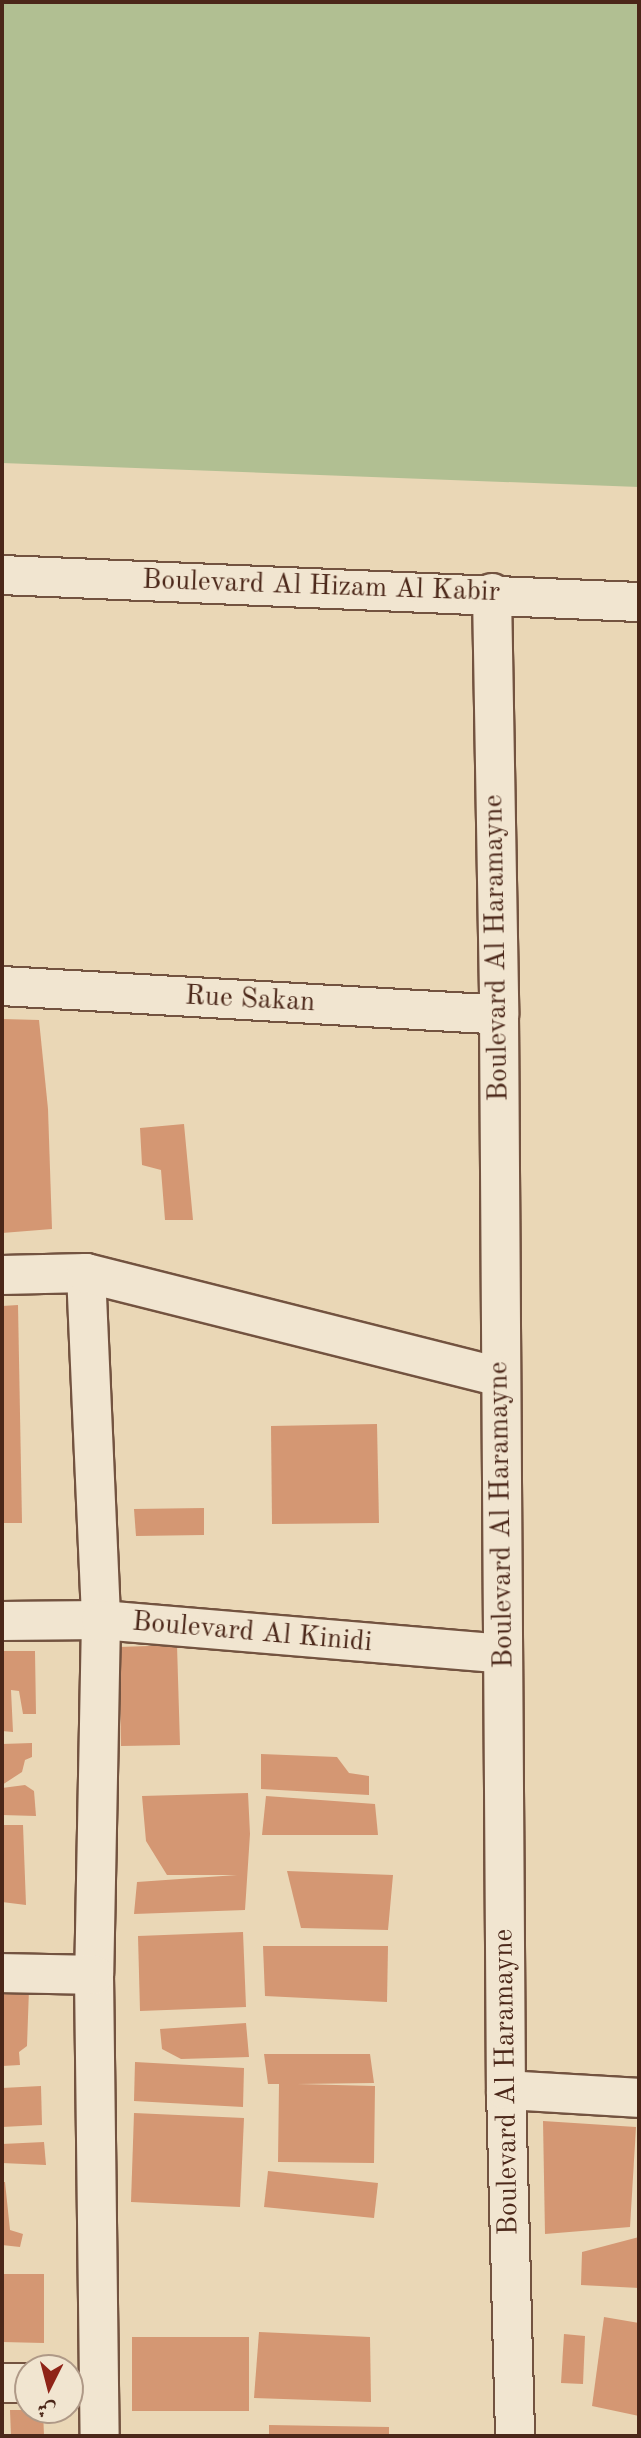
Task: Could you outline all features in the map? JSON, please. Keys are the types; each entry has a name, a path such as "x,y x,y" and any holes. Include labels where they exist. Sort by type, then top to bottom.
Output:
{"street":[{"name":"Boulevard Al Hizam Al Kabir","path":"2,575 492,593 639,602"},
{"name":"Boulevard Al Haramayne","path":"492,593 499,1015 506,2090 515,2436"},
{"name":"Rue Sakan","path":"2,986 499,1015"},
{"path":"2,1275 86,1273 500,1377"},
{"path":"86,1273 101,1620 86,2383 100,2436"},
{"name":"Boulevard Al Kinidi","path":"2,1621 101,1620 503,1654"},
{"path":"2,1973 94,1975"},
{"path":"506,2090 639,2098"}],"green space":[{"path":"2,2 639,2 639,487 2,463"}],"building":[{"path":"2,1019 39,1020 48,1109 52,1229 2,1233"},
{"path":"184,1124 193,1220 165,1220 161,1170 142,1165 140,1128"},
{"path":"18,1305 22,1523 2,1523 2,1306"},
{"path":"377,1424 379,1523 272,1524 271,1426"},
{"path":"204,1508 204,1535 136,1536 134,1509"},
{"path":"177,1645 180,1745 121,1746 119,1647"},
{"path":"2,1651 35,1651 36,1714 23,1714 19,1691 11,1690 13,1732 2,1731"},
{"path":"32,1743 32,1757 25,1760 22,1772 2,1785 2,1744"},
{"path":"261,1754 337,1757 349,1773 369,1776 369,1795 261,1789"},
{"path":"25,1785 34,1791 36,1816 2,1815 2,1788"},
{"path":"248,1793 250,1834 245,1910 134,1914 137,1882 237,1875 167,1875 146,1841 142,1796"},
{"path":"266,1796 375,1804 378,1835 262,1835"},
{"path":"2,1825 23,1825 26,1905 2,1902"},
{"path":"287,1871 393,1875 388,1930 301,1928"},
{"path":"243,1932 246,2007 140,2011 138,1936"},
{"path":"263,1946 388,1946 387,2002 265,1996"},
{"path":"29,1989 27,2046 19,2052 20,2065 2,2066 2,1990"},
{"path":"246,2023 249,2057 181,2059 162,2049 160,2029"},
{"path":"264,2054 370,2054 374,2083 297,2084 375,2086 374,2163 278,2162 279,2084 268,2084"},
{"path":"135,2062 244,2068 243,2107 134,2101"},
{"path":"41,2086 42,2125 2,2127 2,2088"},
{"path":"134,2113 244,2118 240,2207 131,2202"},
{"path":"543,2121 636,2127 630,2227 545,2234"},
{"path":"44,2142 46,2165 2,2163 2,2144"},
{"path":"268,2171 378,2183 374,2218 264,2207"},
{"path":"2,2182 5,2182 10,2230 23,2234 20,2247 2,2245"},
{"path":"639,2237 639,2288 581,2285 582,2252"},
{"path":"2,2274 44,2274 44,2343 2,2342"},
{"path":"604,2317 639,2323 639,2416 592,2406"},
{"path":"259,2332 370,2337 371,2402 254,2398"},
{"path":"564,2334 585,2336 583,2384 561,2383"},
{"path":"132,2337 249,2337 249,2411 132,2411"},
{"path":"10,2410 14,2410 14,2424 44,2424 44,2436 11,2436"},
{"path":"269,2425 389,2427 389,2436 269,2436"}]}
